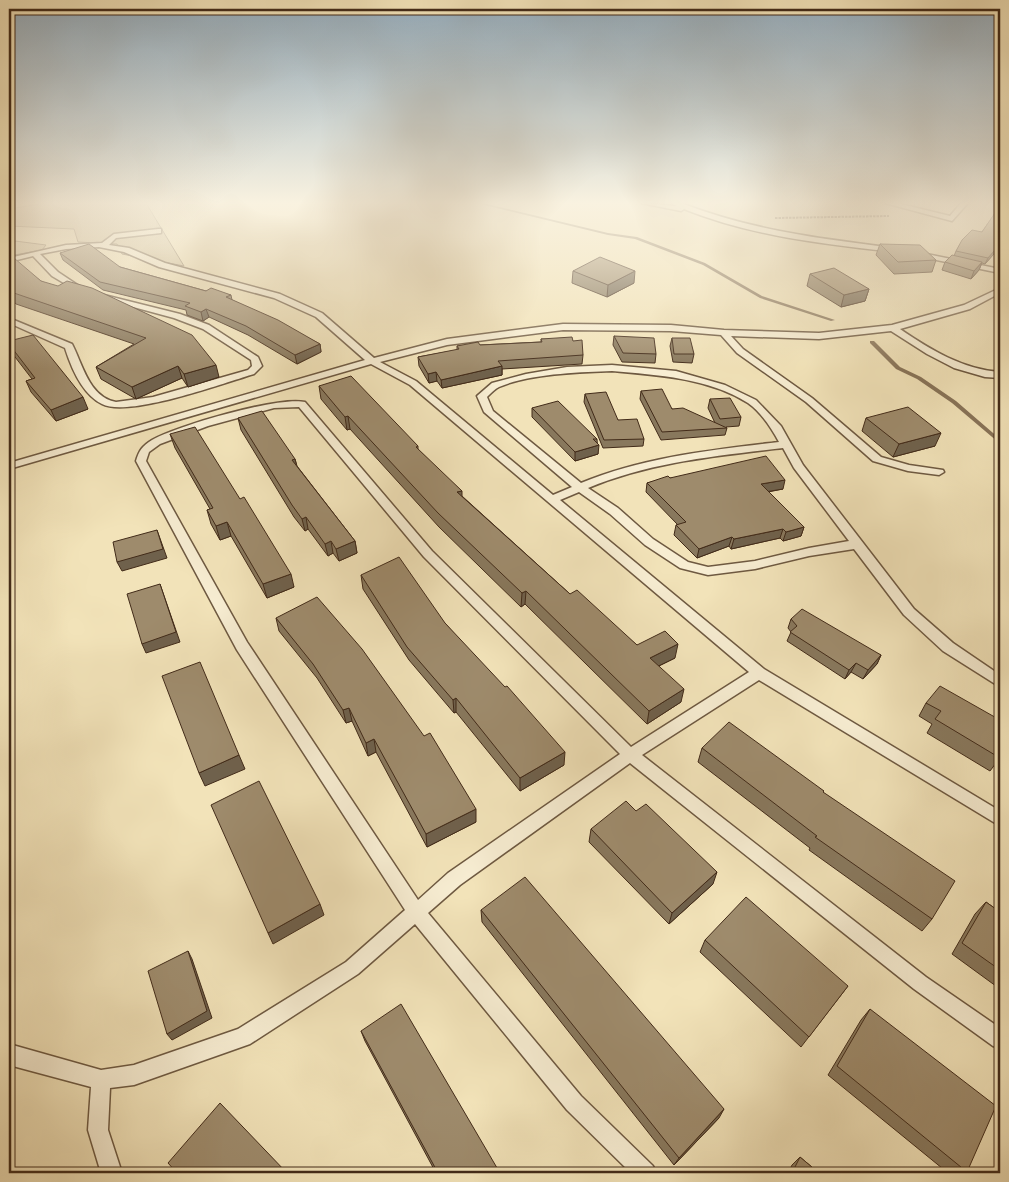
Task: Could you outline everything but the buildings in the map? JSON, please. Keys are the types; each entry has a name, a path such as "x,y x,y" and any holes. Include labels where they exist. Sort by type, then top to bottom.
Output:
{"lane":[{"path":"40,258 75,289 84,292"},
{"path":"147,258 277,296 319,315 372,361 413,384 759,673 1000,819"},
{"path":"944,258 1000,271"},
{"path":"9,466 372,361 447,342 563,327 671,328 724,333 819,336 893,328 967,307 1000,290"},
{"path":"9,320 69,346 75,368 96,394 107,404 122,405 142,402 251,372 257,366 255,359 206,327 177,316 94,294"},
{"path":"893,328 918,345 956,365 1000,375"},
{"path":"724,333 740,350 809,400 877,459 908,468 939,472"},
{"path":"858,544 809,552 755,566 708,571 684,565 649,542 614,511 580,488 489,412 482,396 495,385 567,370 612,368 676,374 722,387 753,402 776,428 798,466 858,544 909,612 948,647 1000,682"},
{"path":"646,1173 574,1103 416,912 242,646 141,461 144,451 156,442 204,424 274,405 302,404 428,554 630,756 920,983 1000,1039"},
{"path":"552,499 612,474 681,457 786,444"},
{"path":"9,1054 13,1057 54,1069 101,1080 134,1075 243,1037 352,968 454,879 630,756 759,673"},
{"path":"101,1080 98,1130 111,1173"}],"shaded area":[{"path":"143,258 179,258 184,266"}],"waterway":[{"path":"689,258 704,264 761,297 833,320"},
{"path":"872,342 898,368 919,378 954,402 1000,441"}]}
